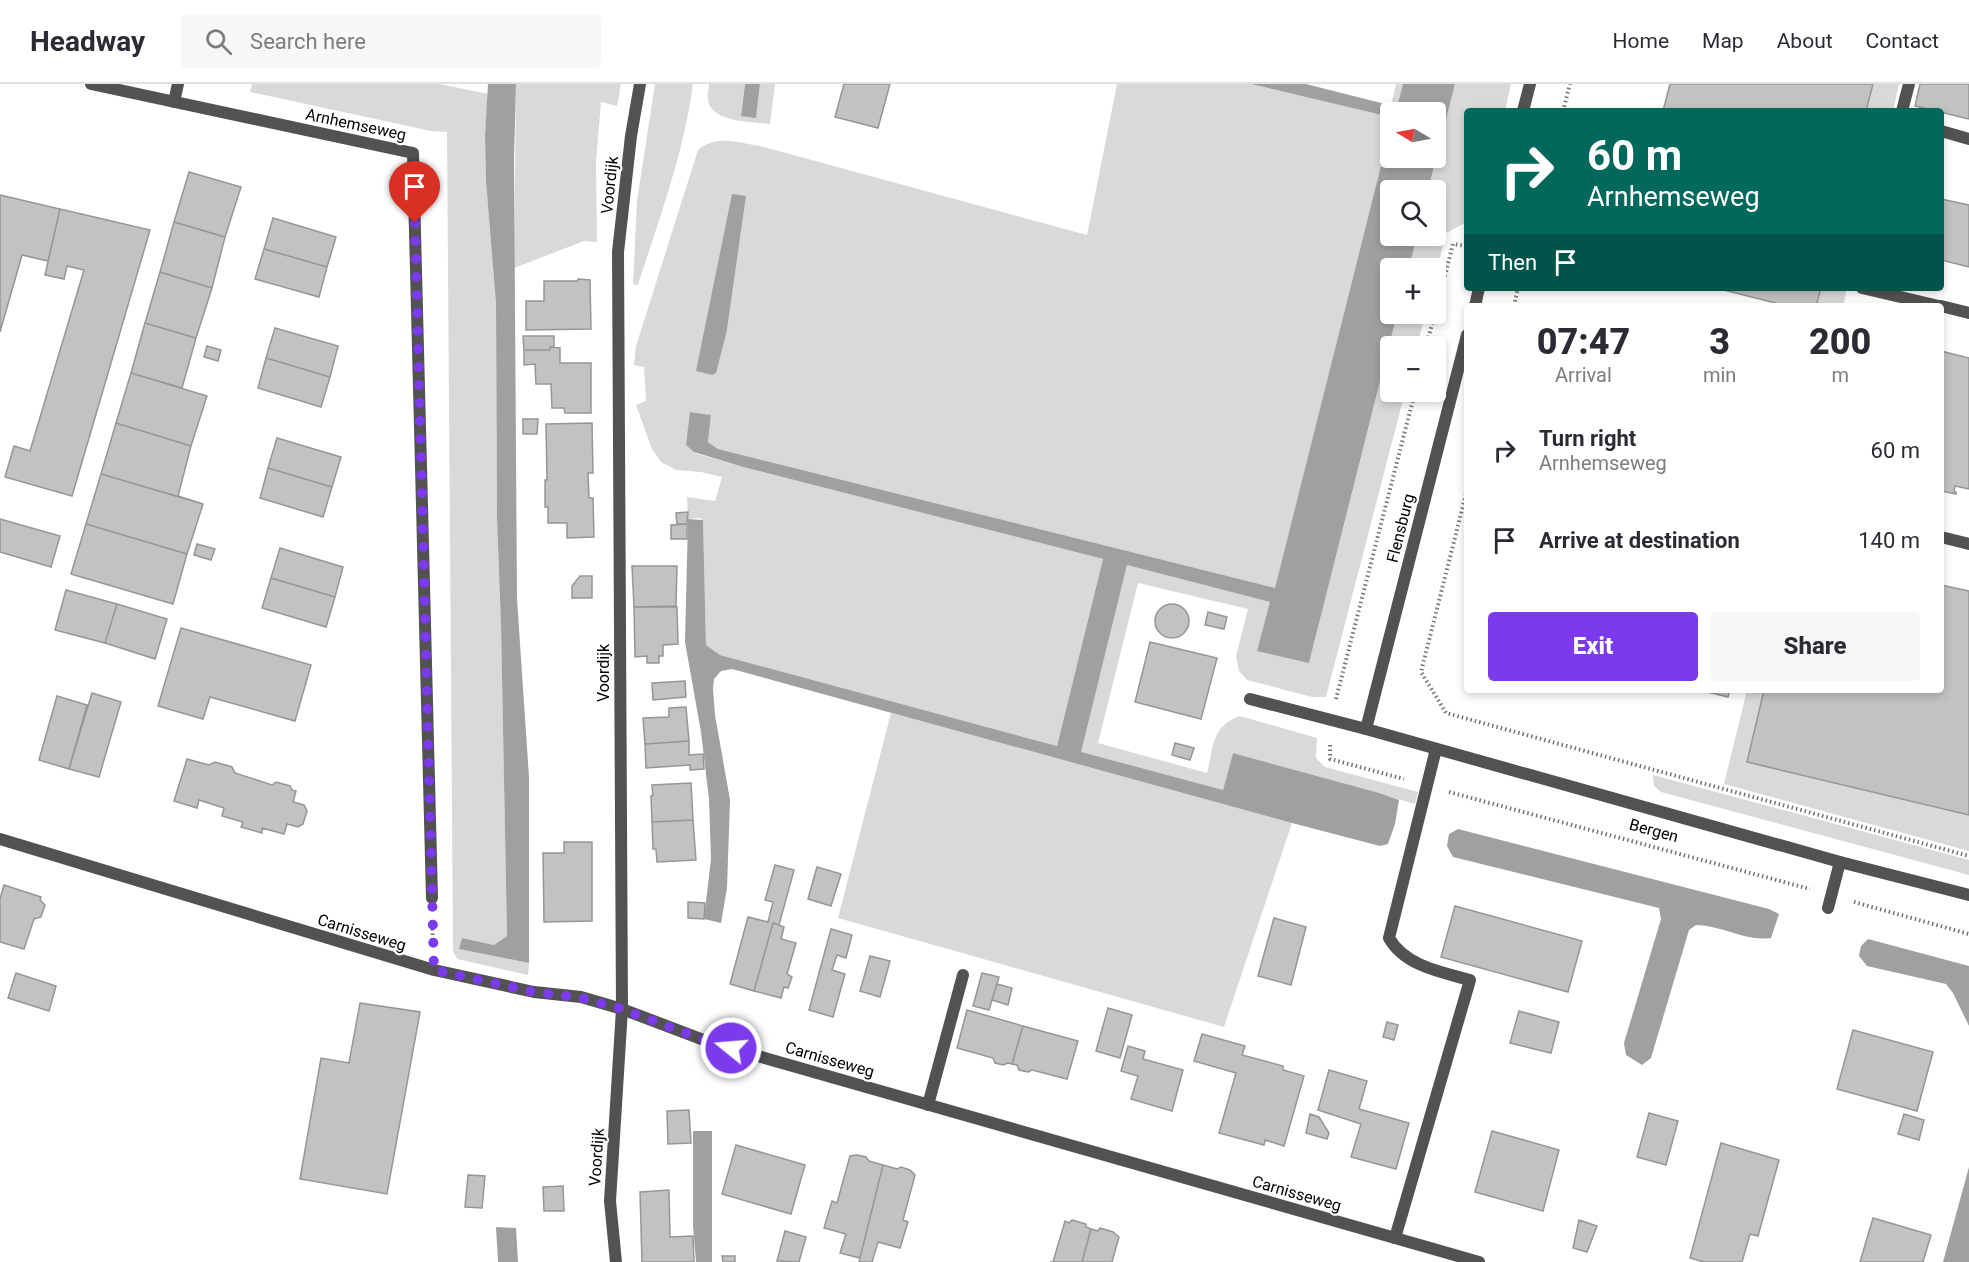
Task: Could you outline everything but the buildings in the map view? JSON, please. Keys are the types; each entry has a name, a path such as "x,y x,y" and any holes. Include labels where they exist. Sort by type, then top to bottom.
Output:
{"street":[{"name":"Arnhemseweg","path":"91,84 413,153 432,898"},
{"path":"174,102 178,84"},
{"name":"Voordijk","path":"616,1262 610,1201 622,1009 618,252 631,136 640,84"},
{"path":"1524,108 1530,84"},
{"path":"1903,108 1909,84"},
{"path":"1944,132 1969,138"},
{"path":"1875,291 1927,303"},
{"path":"1944,307 1969,313"},
{"name":"Flensburg","path":"1366,729 1464,347"},
{"path":"1944,538 1969,544"},
{"name":"Bergen","path":"1250,699 1366,729 1840,862 1969,895"},
{"path":"1395,1238 1470,980 1418,965 1393,945 1389,938 1429,786 1436,749"},
{"name":"Carnisseweg","path":"0,839 434,970 534,992 581,998 622,1009 709,1042 1479,1262"},
{"path":"1830,902 1840,862"},
{"path":"928,1105 963,975"}],"path":[{"path":"1564,108 1570,84"},
{"path":"1446,270 1453,244 1464,246"},
{"name":"Flensburg","path":"1330,759 1331,720 1412,402"},
{"path":"1464,502 1421,672 1446,713 1969,856"},
{"name":"Bergen","path":"1330,759 1830,902 1969,934"},
{"path":"432,898 434,970"}],"shaded area":[{"path":"252,84 440,84 488,94 485,137 486,181 496,304 497,519 507,936 494,945 462,938 460,949 529,963 528,975 457,959 453,951 447,132 431,131 250,92"},
{"path":"488,84 516,84 514,159 517,599 529,777 529,963 459,949 462,938 494,945 507,936 497,519 496,304 486,181 485,136"},
{"path":"516,84 621,84 617,106 601,102 596,162 597,242 584,241 514,268"},
{"path":"655,84 693,84 677,161 638,285 633,284 637,201"},
{"path":"709,84 745,84 741,115 756,117 760,84 775,84 770,124 733,119 716,112 710,107 708,99"},
{"path":"745,84 760,84 756,118 741,116"},
{"path":"1117,84 1251,84 1380,115 1381,168 1275,589 718,449 708,442 711,415 691,412 694,452 698,454 1103,559 1057,746 720,655 706,645 703,520 688,519 687,497 715,501 722,477 676,470 661,462 652,449 636,405 646,401 644,367 634,365 636,346 698,150 705,145 720,141 760,146 1087,235","holes":["732,195 746,196 727,330 719,268"]},
{"path":"1251,84 1306,84 1380,103 1380,115"},
{"path":"1396,84 1403,84 1398,102 1392,102"},
{"path":"1403,84 1455,84 1446,119 1446,102 1398,102"},
{"path":"1455,84 1511,84 1506,108 1464,108 1464,224 1446,233 1446,180 1431,180 1434,168 1446,168 1446,119"},
{"path":"1873,84 1899,84 1894,108 1867,108"},
{"path":"1380,168 1434,168 1431,180 1380,180 1380,246 1414,246 1412,258 1380,258 1380,324 1394,324 1391,336 1380,336 1380,381 1309,663 1257,651 1270,602 1127,565 1081,752 1223,790 1233,753 1379,793 1399,800 1395,824 1388,844 1380,846 1292,823 732,669 721,671 714,679 713,689 715,715 730,800 727,888 721,923 704,919 711,859 709,799 701,732 685,642 688,519 703,520 706,645 720,655 1057,746 1103,559 743,467 694,452 686,445 690,412 711,415 708,442 718,449 1275,588"},
{"path":"732,194 746,196 727,330 716,373 712,375 696,371"},
{"path":"1414,246 1443,246 1440,258 1412,258"},
{"path":"1820,291 1846,291 1844,303 1817,303"},
{"path":"1394,324 1422,324 1420,336 1391,336"},
{"path":"1380,381 1380,402 1402,402 1326,697 1312,697 1247,680 1239,671 1236,656 1248,609 1138,583 1098,743 1207,773 1215,738 1224,725 1240,716 1317,738 1316,758 1325,767 1418,792 1415,804 1233,753 1223,790 1080,753 1127,565 1270,602 1309,663"},
{"path":"1746,693 1763,693 1747,762 1969,815 1969,851 1724,784"},
{"path":"891,713 1292,823 1224,1027 838,918"},
{"path":"1653,775 1969,860 1969,875 1661,792 1654,786"},
{"path":"1458,829 1769,909 1779,914 1771,938 1752,938 1696,925 1689,930 1651,1058 1642,1065 1626,1055 1624,1043 1661,919 1659,908 1453,857 1447,846 1449,834"},
{"path":"1868,939 1969,966 1969,1026 1953,993 1946,984 1867,966 1859,956 1861,946"},
{"path":"693,1131 712,1131 712,1262 696,1262 693,1225"},
{"path":"1969,1167 1969,1262 1943,1262"},
{"path":"496,1227 516,1228 518,1262 498,1262"}],"route":[{"path":"415,223 434,970 534,992 581,998 622,1009 731,1048"}]}
